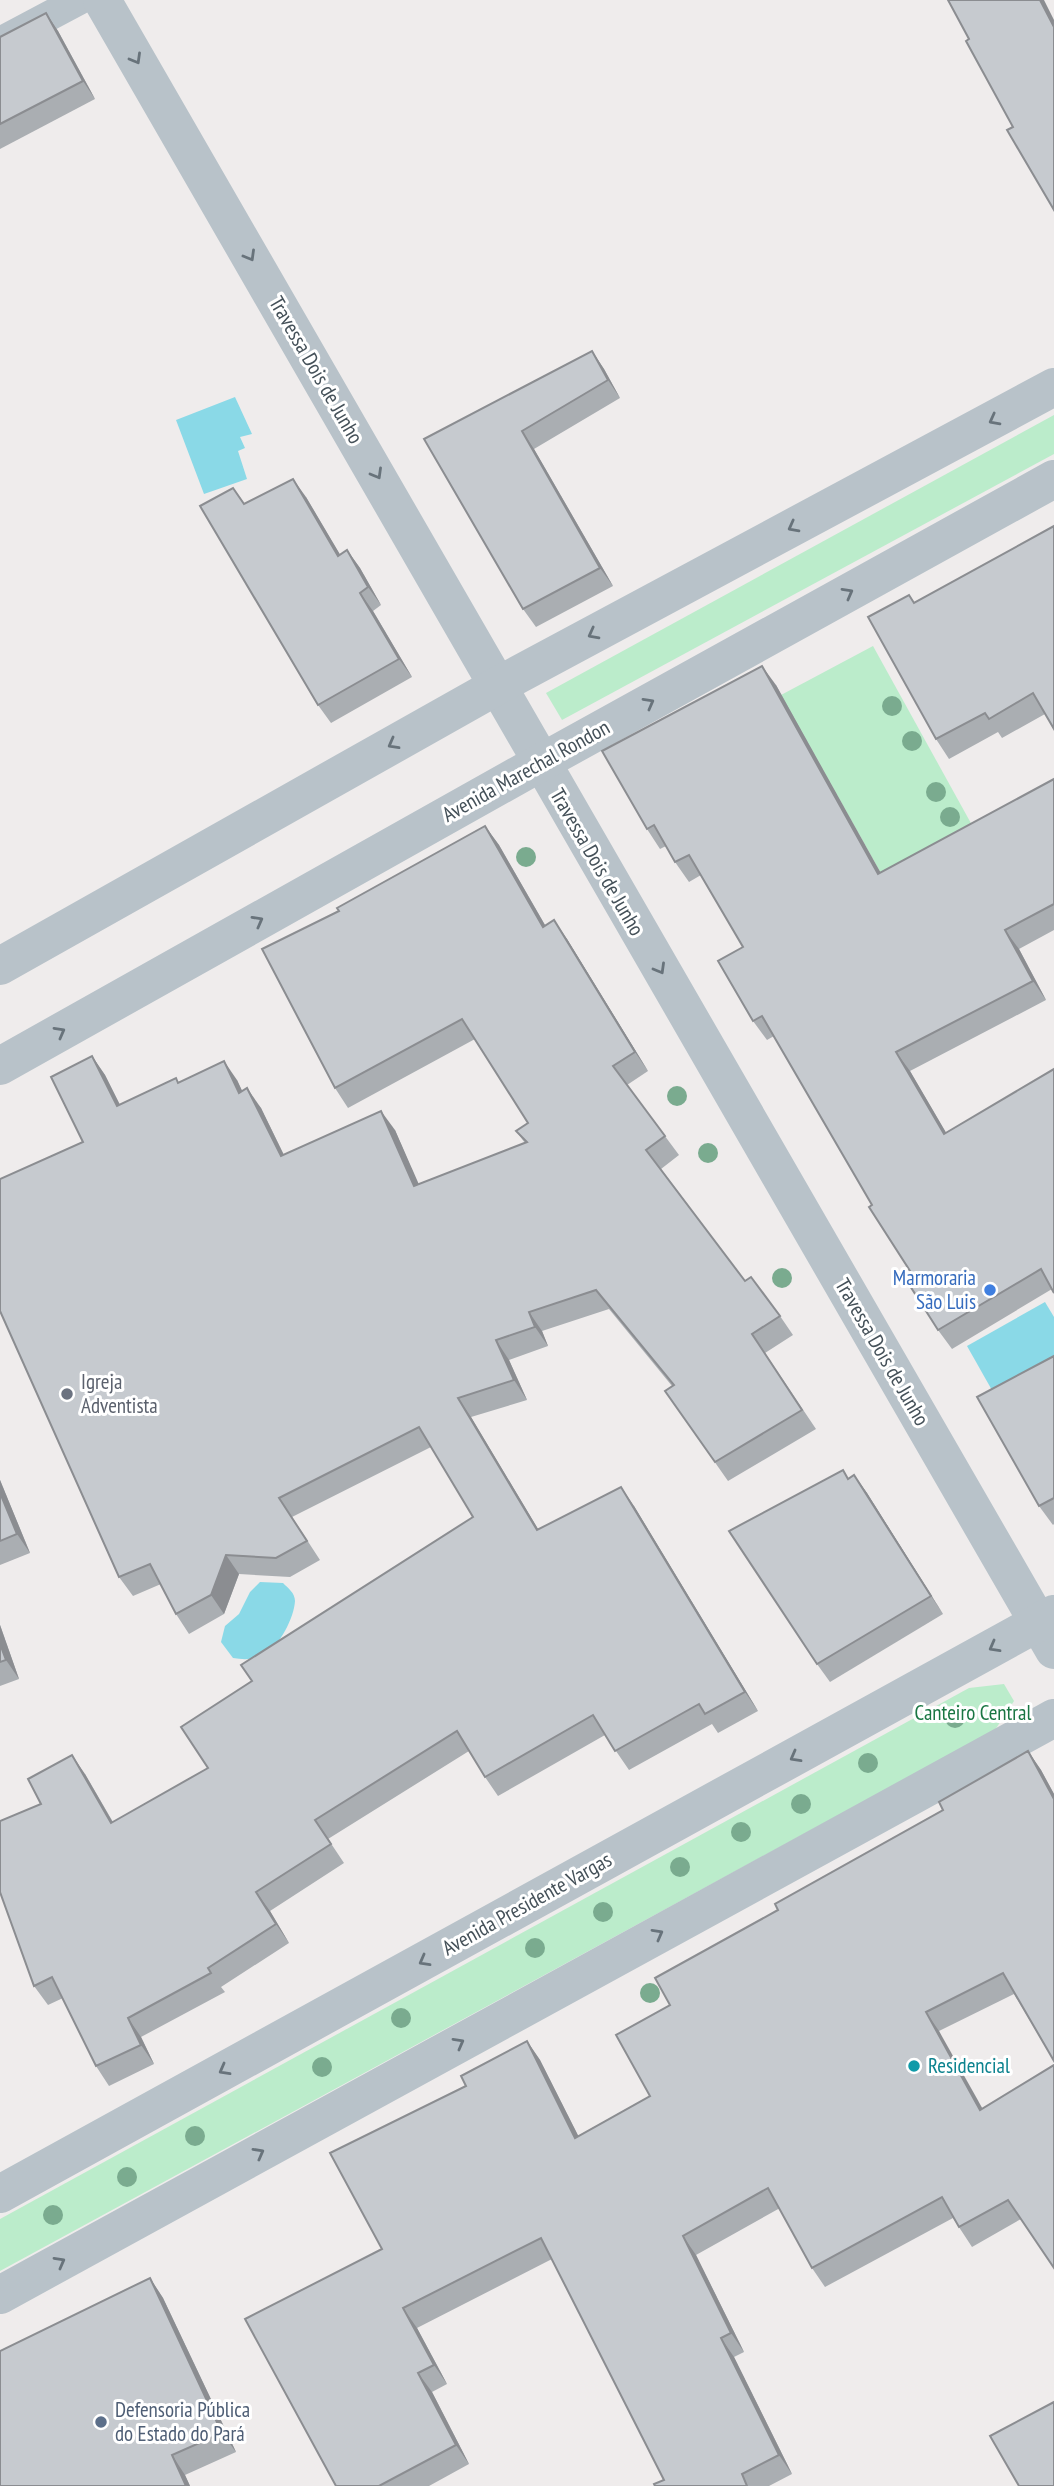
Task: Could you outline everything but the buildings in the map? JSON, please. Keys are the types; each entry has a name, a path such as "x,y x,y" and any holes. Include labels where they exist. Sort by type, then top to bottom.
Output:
{"street":[{"name":"Travessa Dois de Junho","path":"102,0 499,685 540,763 1049,1629"},
{"path":"0,966 499,685 1054,387"},
{"name":"Avenida Marechal Rondon","path":"0,1066 540,763 1054,480"},
{"name":"Avenida Presidente Vargas","path":"0,2194 1049,1629"},
{"path":"0,2295 1054,1718"}],"lane":[{"path":"0,42 79,0"}],"green space":[{"path":"1054,415 1054,454 562,720 546,693"},
{"path":"873,646 983,845 892,893 781,695"},
{"name":"Canteiro Central","path":"1004,1684 1014,1701 995,1730 0,2271 0,2219 969,1688"}],"water":[{"path":"235,397 252,434 240,437 245,448 238,451 247,479 204,494 176,420"},
{"path":"1045,1302 1054,1317 1054,1358 993,1392 967,1346"},
{"path":"260,1582 283,1583 293,1593 295,1598 292,1615 281,1638 271,1650 249,1659 233,1658 221,1642 225,1626 239,1614 250,1592"}],"place":[{"name":"Marmoraria São Luis","path":"990,1290"},
{"name":"Igreja Adventista","path":"67,1394"},
{"name":"Residencial","path":"914,2066"},
{"name":"Defensoria Pública do Estado do Pará","path":"101,2422"}]}
